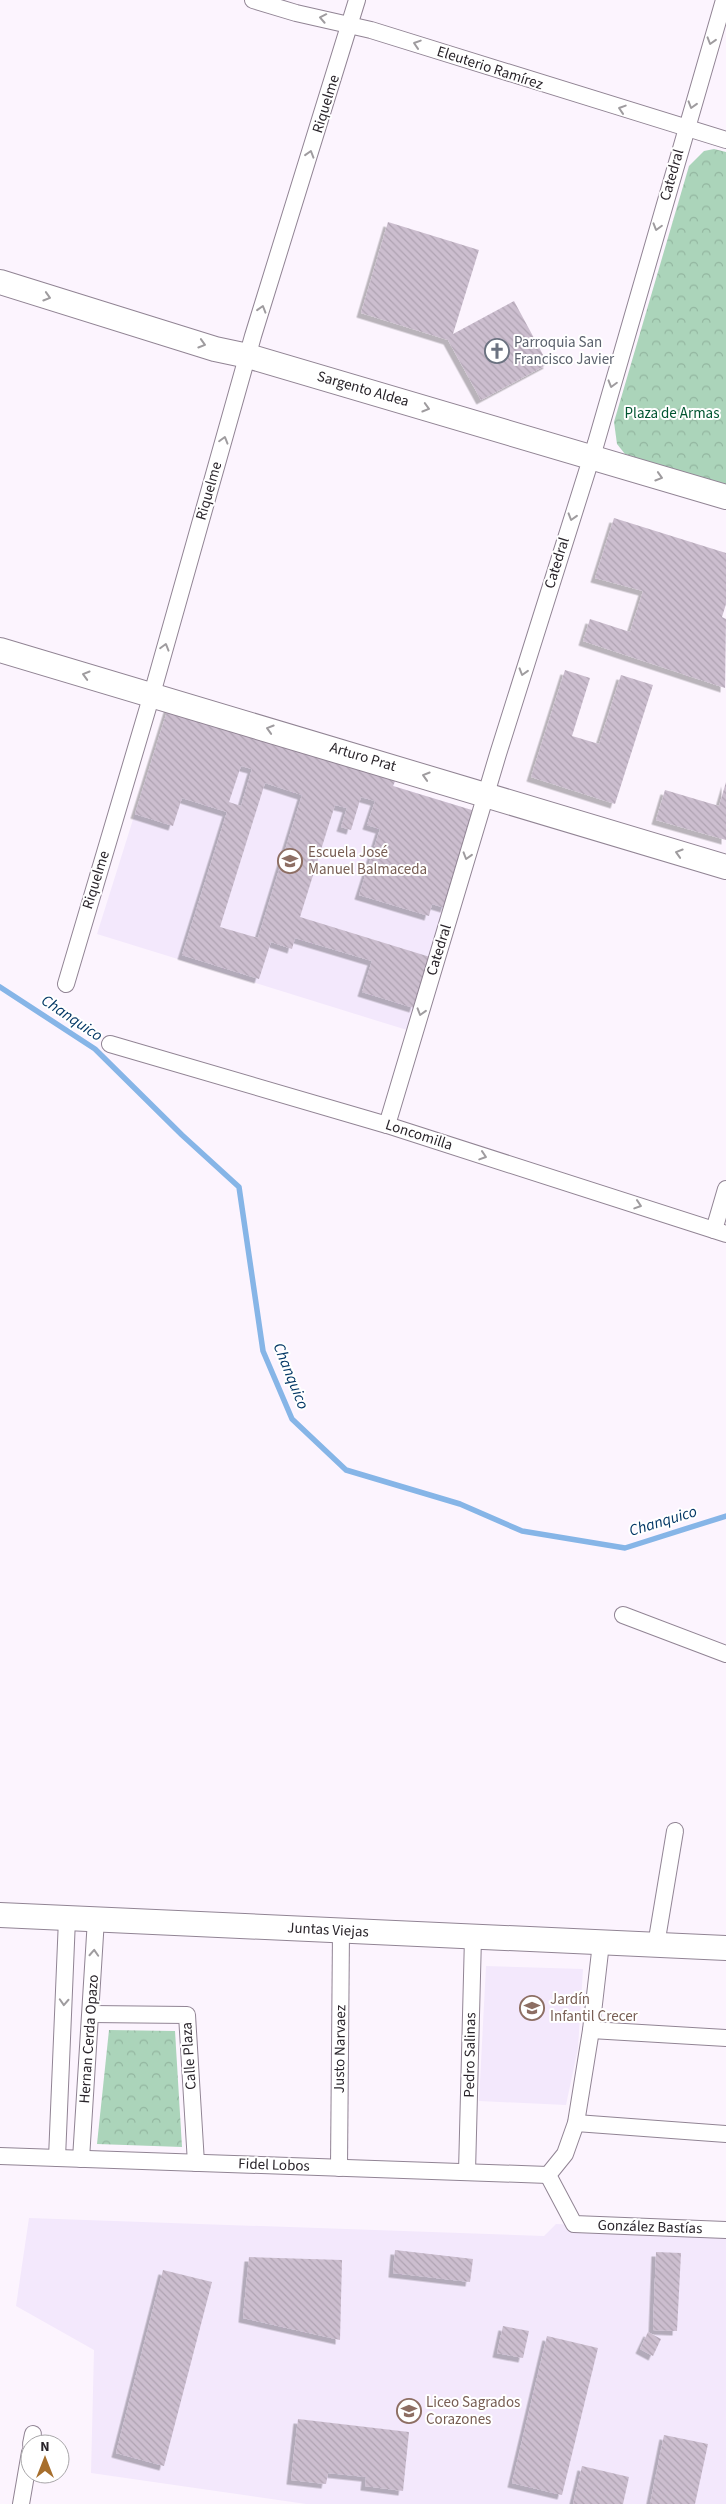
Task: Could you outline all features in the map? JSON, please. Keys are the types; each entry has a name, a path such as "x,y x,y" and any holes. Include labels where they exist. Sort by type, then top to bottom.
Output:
{"street":[{"name":"Eleuterio Ramírez","path":"254,0 296,13 350,24 726,140"},
{"name":"Riquelme","path":"66,984 152,694 248,356 357,0"},
{"name":"Catedral","path":"387,1125 590,456 724,0"},
{"name":"Sargento Aldea","path":"0,282 215,348 590,456 726,498"},
{"name":"Arturo Prat","path":"0,650 726,867"},
{"name":"Loncomilla","path":"110,1044 387,1125 720,1232"},
{"path":"720,1232 726,1189"},
{"path":"623,1616 726,1654"},
{"path":"656,1945 675,1831"},
{"name":"Juntas Viejas","path":"0,1915 726,1948"},
{"name":"Hernan Cerda Opazo","path":"56,2158 67,1918"},
{"name":"Hernan Cerda Opazo","path":"82,2159 96,1920"},
{"name":"Justo Narvaez","path":"339,2168 341,1931"},
{"name":"Pedro Salinas","path":"467,2172 474,1937"},
{"path":"548,2175 565,2154 576,2124 591,2030 601,1943"},
{"name":"Calle Plaza","path":"91,2014 187,2014 196,2163"},
{"path":"591,2030 726,2038"},
{"path":"576,2124 726,2134"},
{"name":"Fidel Lobos","path":"0,2156 548,2175"},
{"name":"González Bastías","path":"548,2175 574,2224 726,2230"},
{"path":"21,2504 24,2484"}],"shaded area":[{"name":"Escuela José Manuel Balmaceda","path":"169,705 397,776 394,786 475,811 407,1030 97,934"},
{"name":"Jardín Infantil Crecer","path":"486,1966 583,1969 578,2048 566,2105 479,2101"},
{"name":"Liceo Sagrados Corazones","path":"29,2218 544,2236 556,2224 726,2231 726,2504 306,2504 91,2473 94,2350 16,2306"}],"green space":[{"name":"Plaza de Armas","path":"714,149 726,152 726,486 625,454 617,444 614,422 689,166 704,151"},
{"path":"109,2030 175,2031 182,2147 97,2144"}],"building":[{"path":"388,222 479,250 453,334 514,301 548,364 481,400 448,340 361,313"},
{"path":"614,518 726,553 726,604 722,617 726,619 725,688 583,641 590,619 630,632 643,591 595,578"},
{"path":"565,670 590,678 572,736 599,744 621,675 653,685 615,804 531,777"},
{"path":"169,705 397,776 393,786 475,811 445,908 432,904 429,916 359,895 380,829 367,825 375,801 361,797 351,830 341,827 347,808 335,805 300,917 430,957 414,1008 362,992 372,961 295,938 292,949 271,942 259,979 182,955 227,812 182,798 173,826 135,814","holes":["241,766 252,769 241,806 229,802","265,783 302,795 258,938 220,927"]},
{"path":"726,782 726,840 656,820 665,790 719,806"},
{"path":"395,2250 473,2259 470,2282 393,2273"},
{"path":"656,2252 681,2253 677,2331 653,2330"},
{"path":"249,2257 342,2260 340,2340 243,2318"},
{"path":"163,2270 212,2282 164,2466 116,2453"},
{"path":"503,2326 529,2331 523,2358 497,2353"},
{"path":"648,2332 661,2339 653,2356 640,2349"},
{"path":"547,2336 598,2348 562,2495 512,2483"},
{"path":"298,2419 409,2432 403,2491 365,2486 366,2477 328,2473 326,2484 291,2480"},
{"path":"664,2435 708,2444 695,2504 650,2504"},
{"path":"582,2466 629,2477 623,2504 573,2504"}],"waterway":[{"name":"Chanquico","path":"0,987 95,1049 182,1135 239,1187 263,1351 292,1419 346,1470 460,1504 522,1531 625,1548 726,1516"}],"place":[{"name":"Parroquia San Francisco Javier","path":"497,351"},
{"name":"Escuela José Manuel Balmaceda","path":"290,861"},
{"name":"Jardín Infantil Crecer","path":"532,2008"},
{"name":"Liceo Sagrados Corazones","path":"409,2411"}]}
